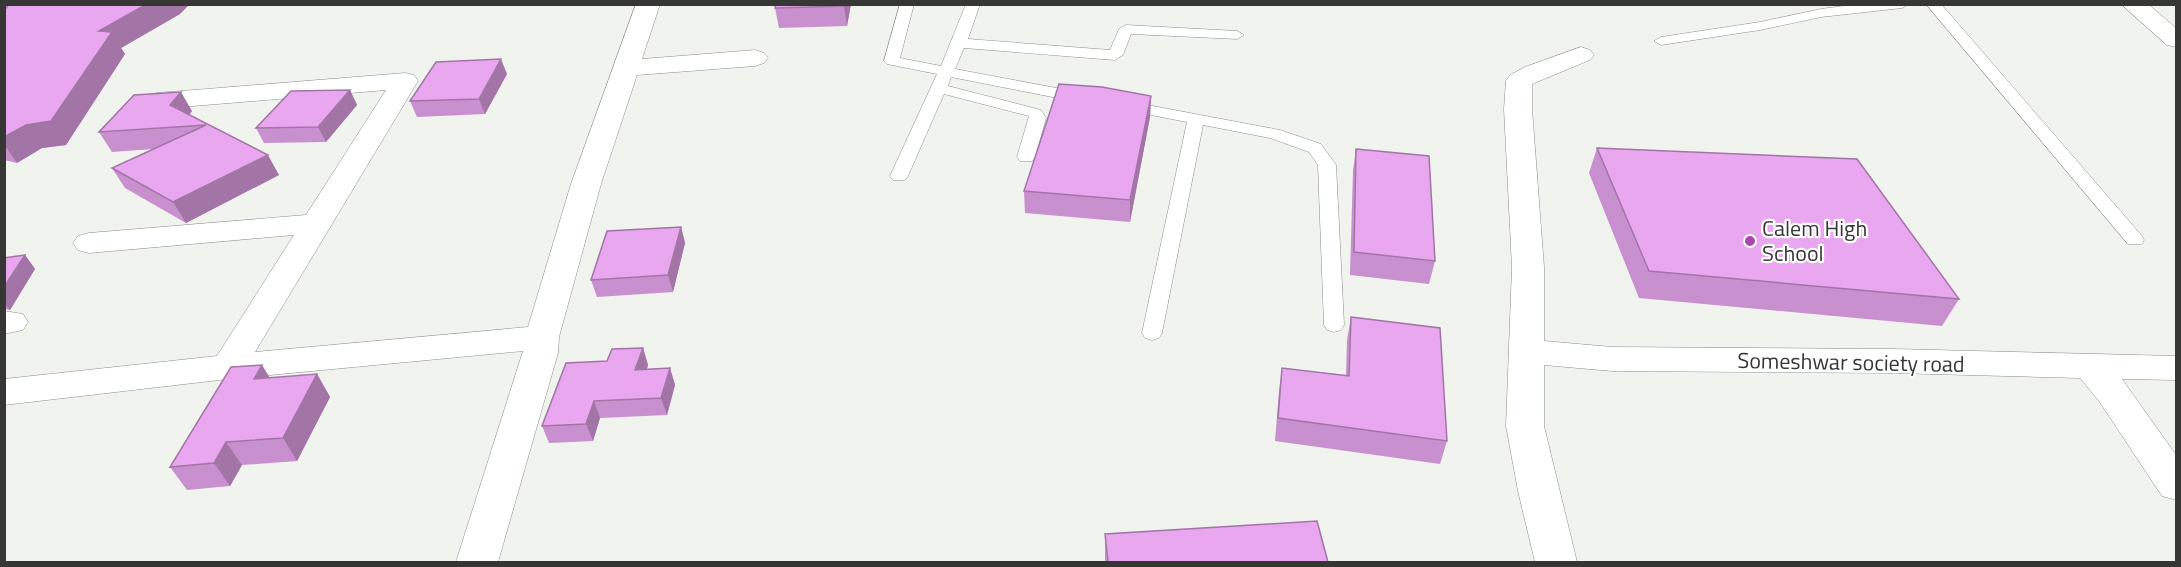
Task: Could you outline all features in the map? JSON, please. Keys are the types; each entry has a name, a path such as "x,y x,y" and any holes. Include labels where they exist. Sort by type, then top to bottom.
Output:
{"street":[{"path":"477,562 537,364 542,337 586,184 628,68 648,4"},
{"path":"2133,4 2176,40"},
{"path":"1556,562 1538,491 1526,426 1525,351 1528,267 1518,109 1520,81 1533,72 1556,66 1581,55"},
{"path":"628,68 755,58"},
{"path":"158,101 405,81 228,367"},
{"path":"89,243 317,224"},
{"path":"4,392 228,367 542,337"},
{"name":"Someshwar society road","path":"1525,351 1612,359 1894,361 2176,368"},
{"path":"2090,366 2112,392 2176,485"}],"lane":[{"path":"906,4 892,61 1274,134 1316,148 1327,165 1334,325"},
{"path":"899,176 959,42 973,4"},
{"path":"1661,41 1760,26 1821,13 1902,4"},
{"path":"1933,4 2135,240"},
{"path":"959,42 1115,55 1126,29 1237,35"},
{"path":"938,88 1035,113 1038,118 1026,157"},
{"path":"1152,333 1196,119"}],"building":[{"path":"9,4 147,4 99,31 112,32 51,121 26,125 4,137 4,11"},
{"path":"776,4 844,4 844,6 775,8"},
{"path":"501,59 479,99 410,101 436,62"},
{"path":"1059,84 1102,87 1151,96 1130,200 1024,191"},
{"path":"350,90 318,127 256,128 291,91"},
{"path":"181,92 170,105 268,155 173,202 112,168 206,125 99,132 134,95"},
{"name":"Calem High School","path":"1597,148 1857,159 1959,299 1649,271"},
{"path":"1356,149 1429,156 1435,261 1354,252"},
{"path":"681,227 668,275 591,280 607,231"},
{"path":"25,255 4,287 4,258"},
{"path":"1351,317 1440,328 1447,441 1278,418 1282,368 1349,376"},
{"path":"643,348 635,370 670,368 661,398 594,401 586,424 542,426 566,363 607,361 612,349"},
{"path":"262,365 254,379 317,374 283,438 226,442 214,463 170,467 231,367"},
{"path":"1317,521 1328,562 1108,562 1105,534"}],"place":[{"name":"Calem High School","path":"1750,241"}]}
